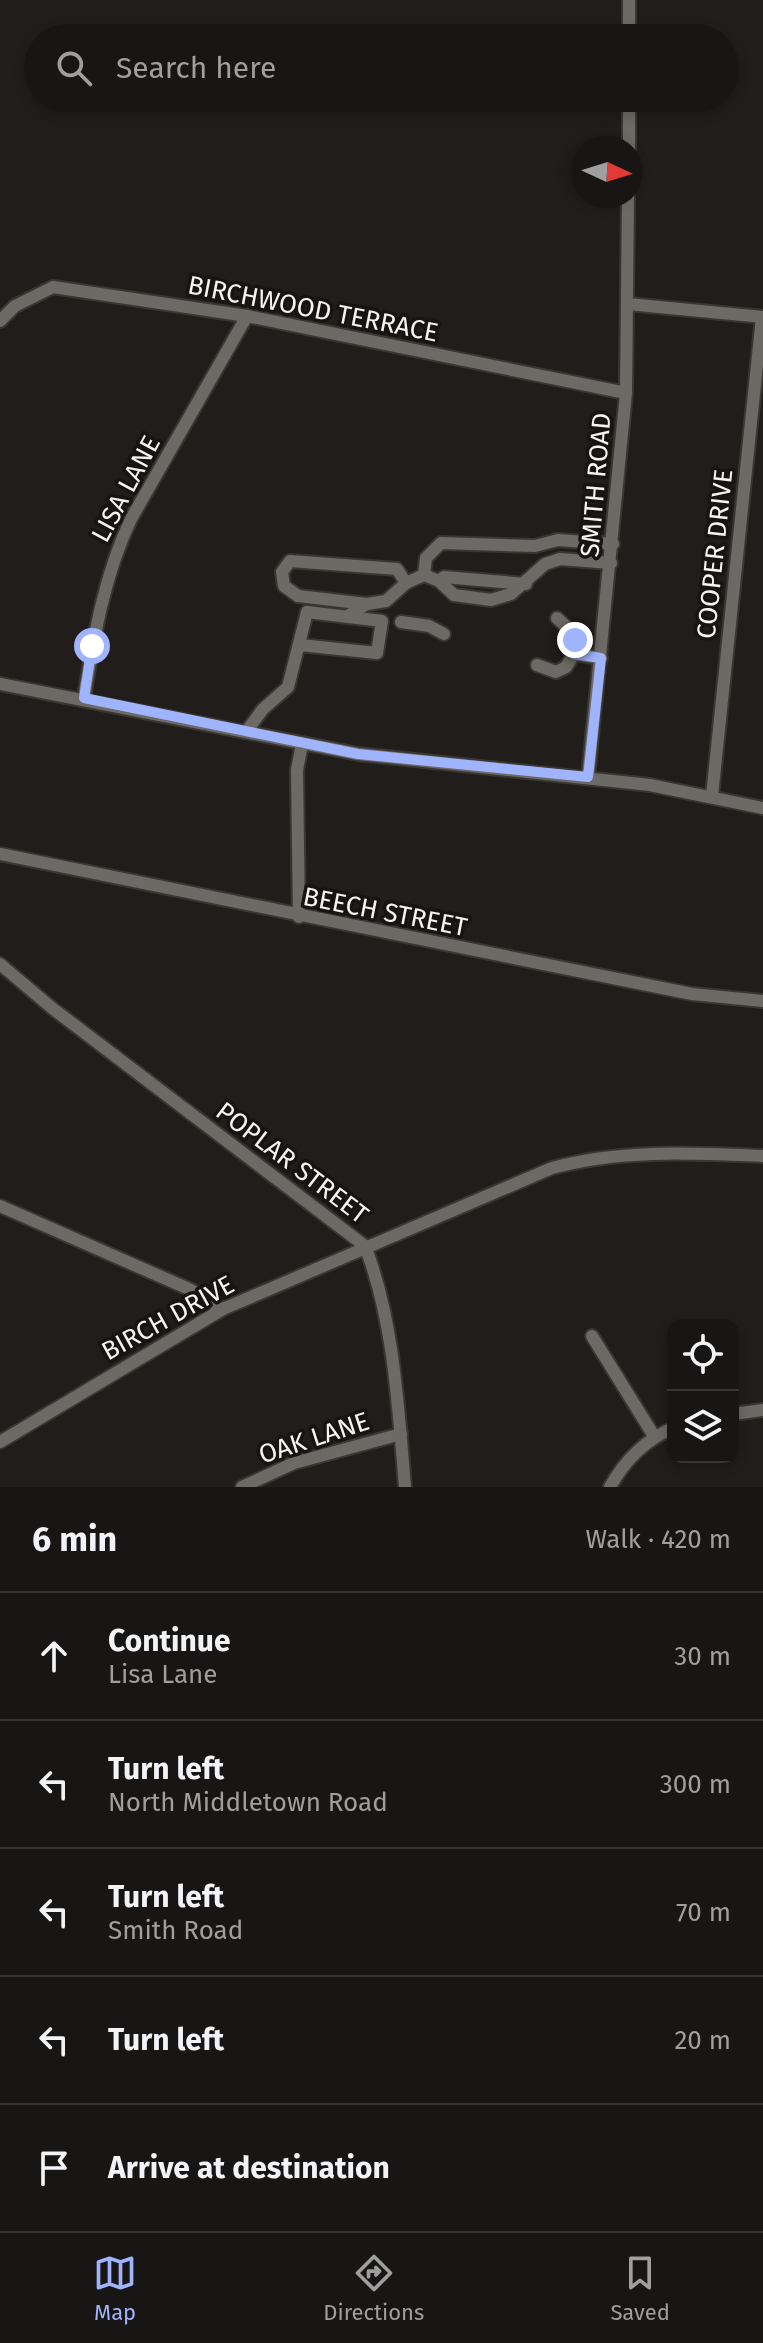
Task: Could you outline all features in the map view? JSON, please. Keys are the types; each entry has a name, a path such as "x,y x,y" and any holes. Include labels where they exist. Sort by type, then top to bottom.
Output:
{"street":[{"path":"629,0 629,24"},
{"path":"629,112 629,136"},
{"name":"SMITH ROAD","path":"588,777 626,393 628,208"},
{"name":"BIRCHWOOD TERRACE","path":"0,321 15,306 53,287 247,316 626,393"},
{"path":"628,304 762,317"},
{"name":"LISA LANE","path":"84,698 103,593 115,554 131,519 247,316"},
{"name":"COOPER DRIVE","path":"712,796 762,317"},
{"path":"424,575 426,558 441,543 535,546 558,540 613,544"},
{"path":"535,546 545,564"},
{"path":"406,583 397,569 311,560 290,561 282,572 284,586 298,596 367,604 386,601 406,583 424,575 439,581 454,595 491,600 511,594 526,584 545,564 560,559 611,563"},
{"path":"439,581 444,577 526,584"},
{"path":"349,615 367,604"},
{"path":"246,732 263,709 288,687 307,612 429,626 444,634"},
{"path":"537,665 556,672 566,667 574,654 572,632 557,618"},
{"path":"300,645 377,653 382,621"},
{"path":"574,654 601,658"},
{"path":"0,684 84,698 302,744 410,761 588,777 712,796 763,808"},
{"path":"299,917 297,770 302,744"},
{"name":"BEECH STREET","path":"0,854 299,917 692,994 763,1001"},
{"name":"POPLAR STREET","path":"0,964 52,1008 365,1246 381,1296 401,1434 405,1487"},
{"name":"BIRCH DRIVE","path":"0,1442 223,1309 552,1168 591,1157 664,1154 763,1156"},
{"path":"0,1206 189,1289 223,1309"},
{"path":"592,1336 654,1436"},
{"path":"739,1413 763,1410"},
{"path":"610,1487 630,1458 654,1436 667,1431"},
{"name":"OAK LANE","path":"242,1487 294,1463 401,1434"}],"route":[{"path":"92,646 84,698 358,754 588,777 601,658 574,654 575,640"}]}
